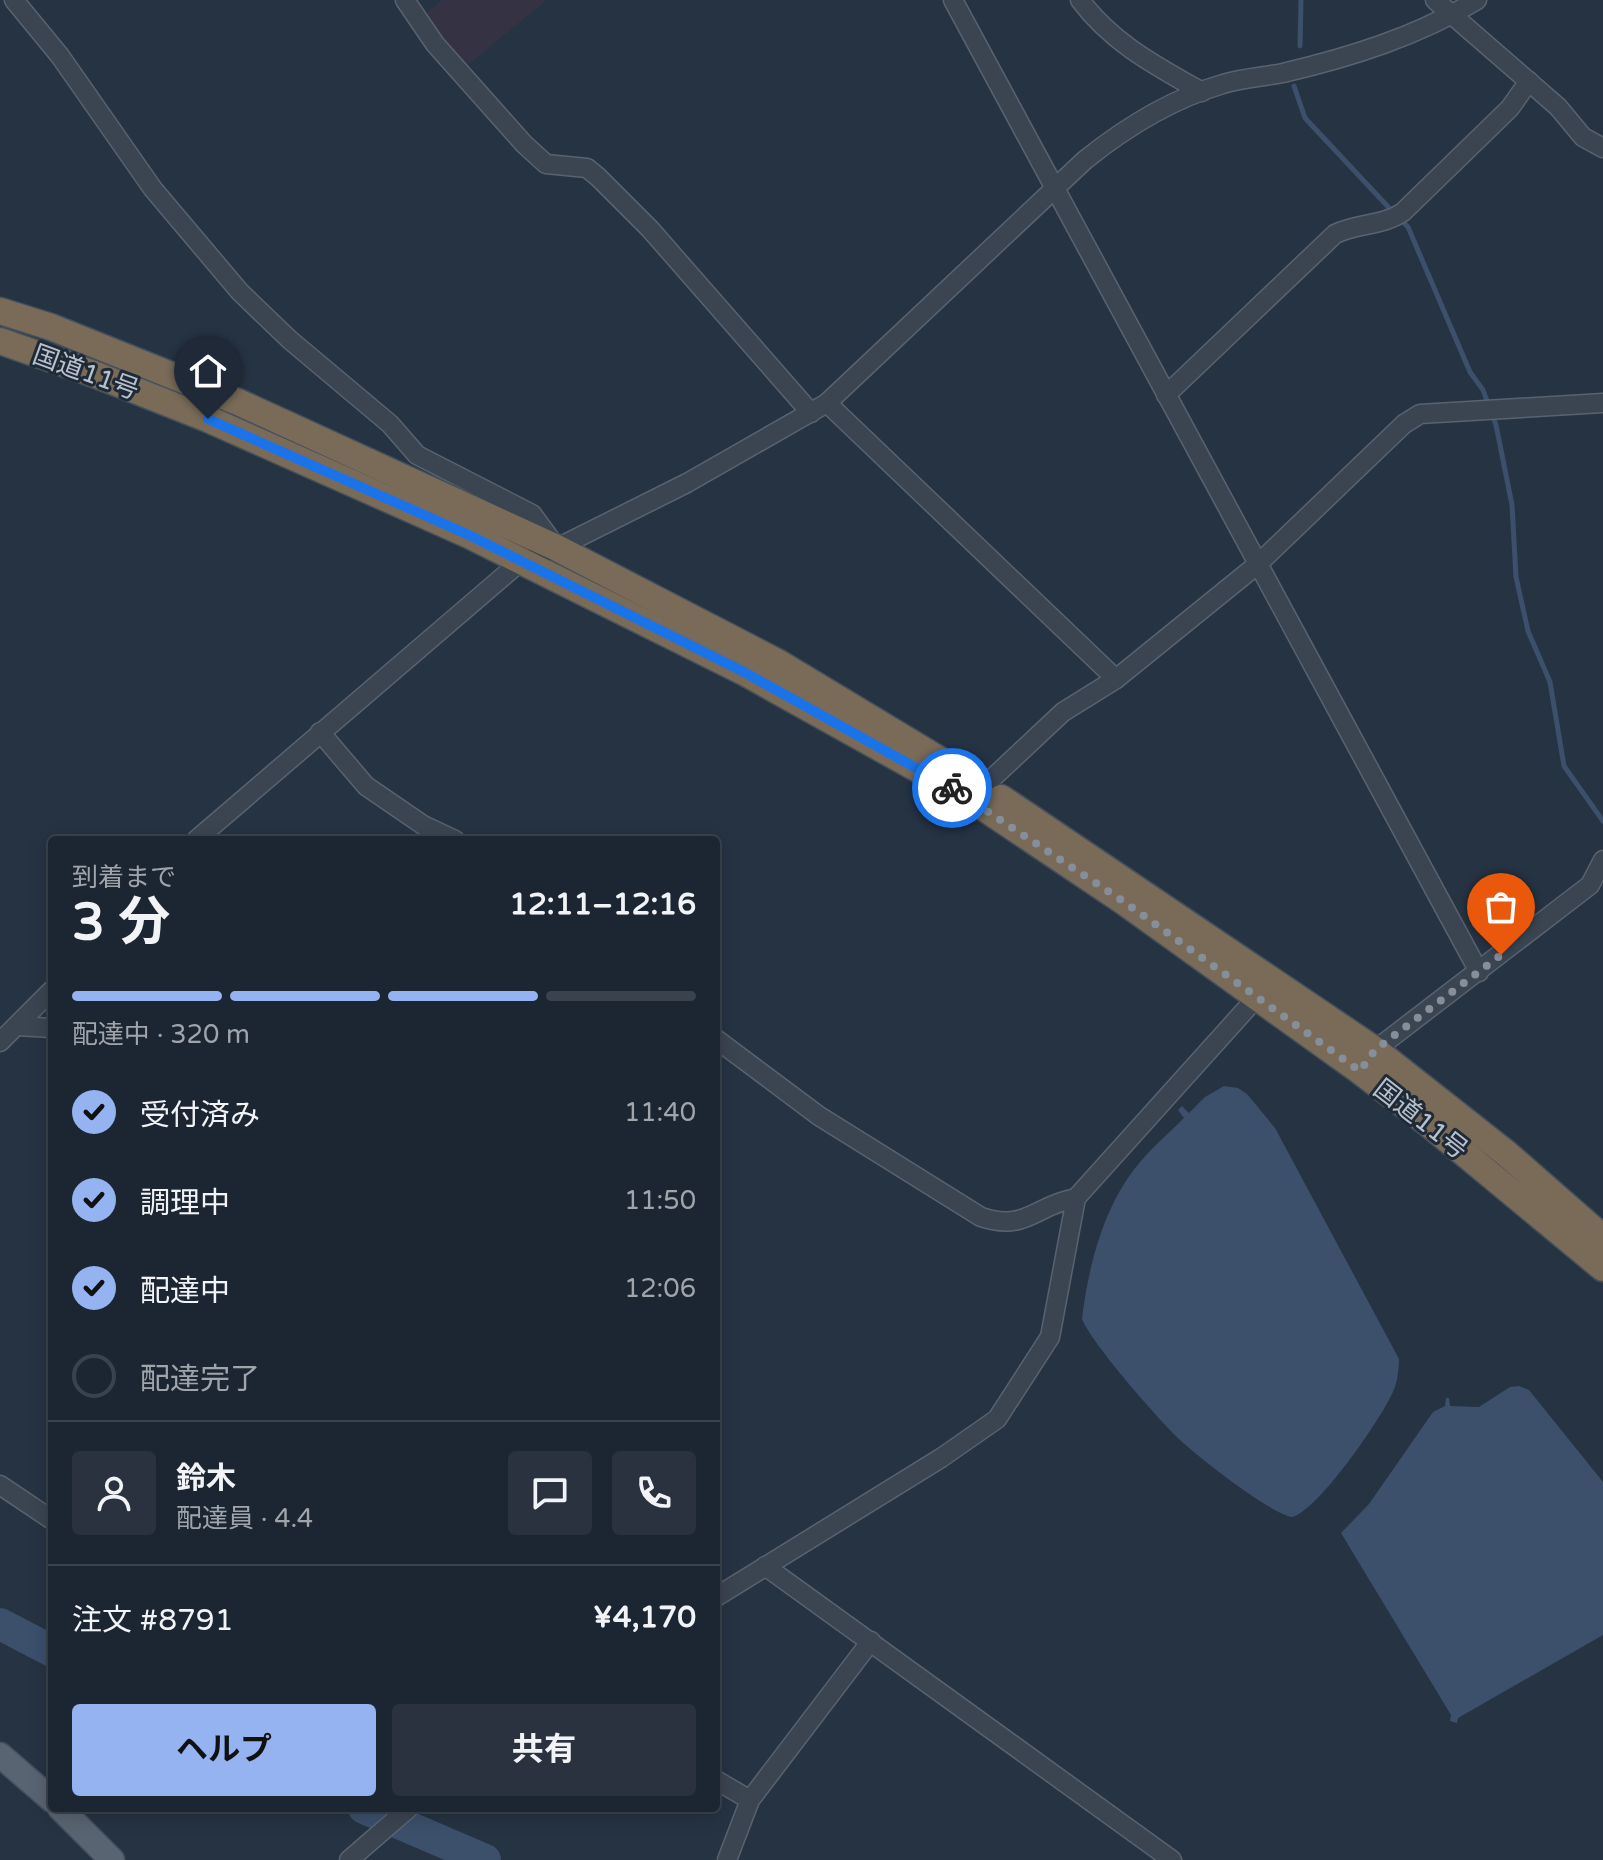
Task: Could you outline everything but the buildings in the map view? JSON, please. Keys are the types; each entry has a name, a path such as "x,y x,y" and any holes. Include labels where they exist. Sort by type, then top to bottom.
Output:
{"highway":[{"name":"国道11号","path":"0,311 51,327 238,402 557,548 777,662 976,792 1360,1071 1603,1268"},
{"name":"国道11号","path":"0,341 208,419 400,503 744,672 1080,848 1375,1050 1507,1154 1603,1238"}],"main road":[{"path":"0,1755 48,1797"},
{"path":"64,1812 112,1860"}],"street":[{"path":"14,0 60,56 153,189 240,292 290,340 390,424 417,455 532,514 557,548"},
{"path":"405,0 435,44 524,144 546,164 587,168 598,177 650,229 811,413"},
{"path":"953,0 1479,972"},
{"path":"1080,0 1097,22 1134,53 1202,92"},
{"path":"1435,0 1558,107 1583,137 1603,148"},
{"path":"201,836 519,563 557,548 687,483 827,403 1117,134 1172,103 1224,83 1275,75 1369,50 1454,14 1477,0"},
{"path":"1166,395 1335,234 1397,216 1510,108 1529,81"},
{"path":"827,403 1116,679"},
{"path":"976,792 1063,712 1116,679 1258,564 1404,424 1420,414 1603,403"},
{"path":"320,732 366,786 423,825 446,836"},
{"path":"1360,1071 1375,1050 1590,885 1603,860"},
{"path":"1,1040 48,994"},
{"path":"720,1594 941,1458 997,1419 1050,1337 1076,1198 1257,997"},
{"path":"17,1026 48,1028"},
{"path":"720,1042 819,1116 981,1217 1004,1224 1029,1218 1055,1201 1076,1198"},
{"path":"0,1485 48,1517"},
{"path":"765,1566 1172,1860"},
{"path":"727,1860 750,1800 871,1641"},
{"path":"720,1782 750,1800"},
{"path":"349,1860 404,1812"}],"shaded area":[{"path":"442,0 547,0 465,67 438,36 425,14"}],"water":[{"path":"1224,1086 1238,1088 1247,1094 1275,1128 1399,1359 1393,1392 1361,1444 1317,1499 1292,1517 1252,1496 1180,1440 1112,1363 1082,1319 1099,1239 1124,1183 1147,1154 1184,1118 1178,1110 1182,1106 1189,1113 1205,1097"},
{"path":"1510,1387 1529,1390 1603,1482 1603,1635 1458,1718 1457,1723 1450,1721 1451,1715 1341,1533 1369,1504 1433,1412 1445,1406 1446,1398 1449,1398 1450,1406 1479,1407"}],"waterway":[{"path":"1300,46 1301,0"},
{"path":"1294,86 1305,118 1392,211"},
{"path":"1399,218 1408,227 1496,425 1512,505 1516,577 1528,631 1550,682 1564,766 1603,821"},
{"path":"0,1624 48,1649"},
{"path":"373,1812 485,1860"}],"way so far":[{"path":"952,788 1123,901 1360,1071 1375,1050 1501,955"}],"route":[{"path":"208,419 469,535 519,563 744,672 952,788"}]}
